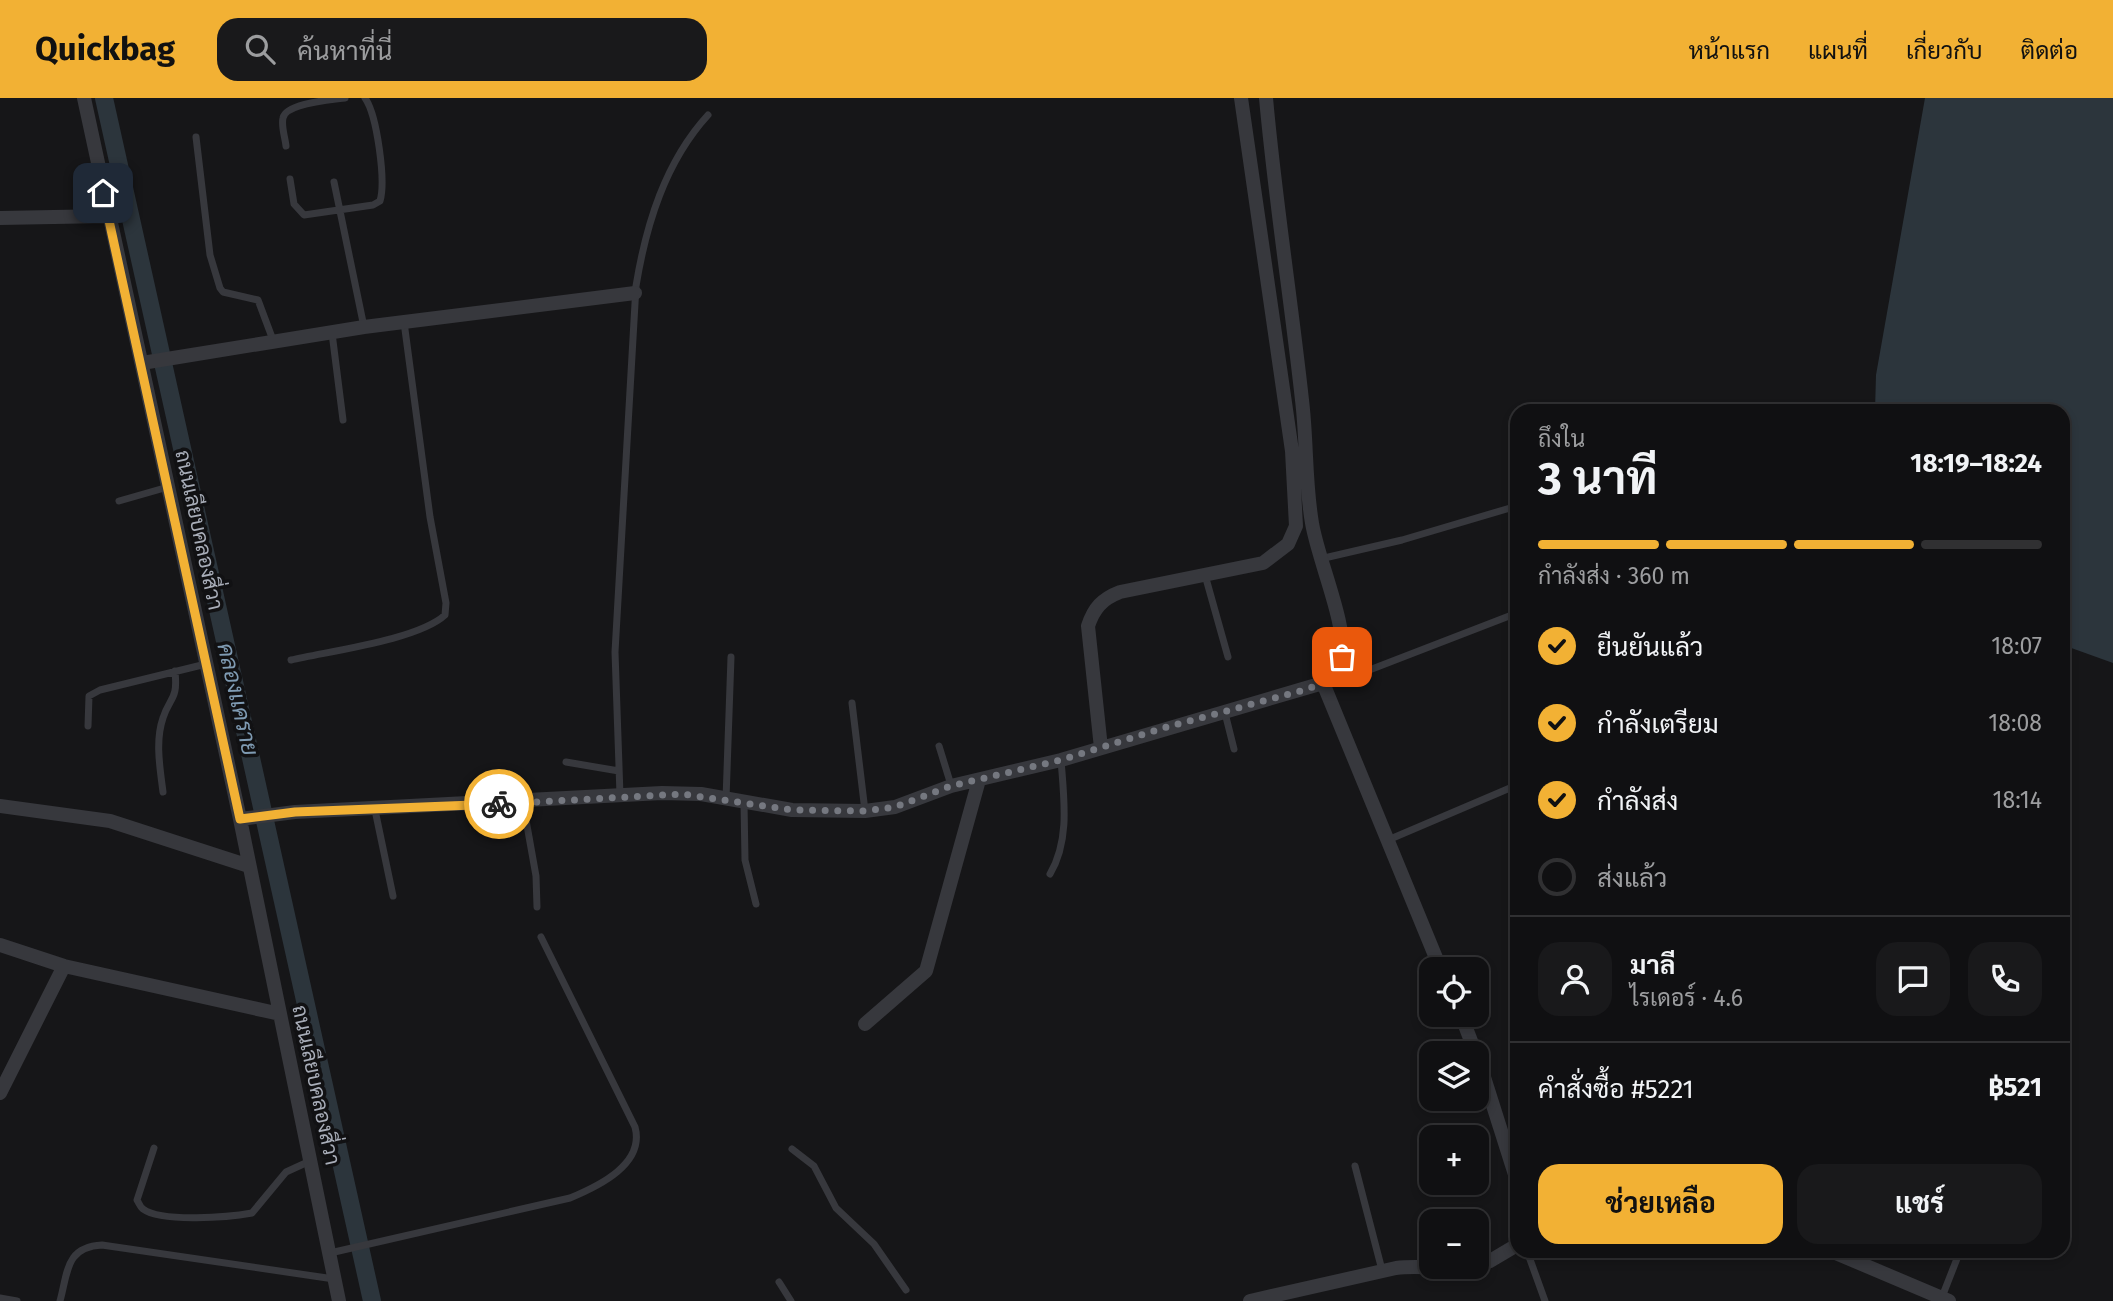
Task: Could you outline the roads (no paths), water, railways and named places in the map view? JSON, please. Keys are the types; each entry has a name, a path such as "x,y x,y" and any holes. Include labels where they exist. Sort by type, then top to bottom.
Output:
{"street":[{"name":"ถนนเลียบคลองสี่วา","path":"84,98 107,216 149,362 168,487 240,819 339,1301"},
{"path":"1101,748 1088,626 1093,612 1106,598 1120,592 1263,563 1275,557 1288,544 1296,526 1292,451 1241,98"},
{"path":"240,819 295,812 523,803 620,795 701,794 792,810 865,811 895,807 951,786 1061,760 1323,682 1339,668 1342,657 1340,628 1319,559 1311,519 1302,402 1275,201 1266,98"},
{"path":"0,218 107,216"},
{"path":"149,362 363,327 635,293"},
{"path":"1323,682 1436,957"},
{"path":"865,1024 926,971 979,780"},
{"path":"0,806 110,821 249,866"},
{"path":"0,945 64,966 279,1014"},
{"path":"0,1093 64,966"},
{"path":"1489,1092 1510,1159"},
{"path":"1489,1261 1510,1249"},
{"path":"1848,1258 1945,1299"},
{"path":"1250,1301 1382,1270 1419,1266"}],"lane":[{"path":"286,146 282,119 285,112 293,107 345,98"},
{"path":"290,179 295,204 304,215 373,205 380,201 383,191 371,111 365,98"},
{"path":"620,795 615,652 635,293 643,246 670,170 708,115"},
{"path":"196,137 210,255 220,288 223,292 258,300 273,340"},
{"path":"334,183 363,327"},
{"path":"291,660 401,635 435,624 444,615 446,603 430,517 404,322"},
{"path":"331,333 343,420"},
{"path":"119,501 168,487"},
{"path":"1319,559 1402,540 1510,508"},
{"path":"1205,575 1228,657"},
{"path":"1339,668 1357,672 1372,669 1510,616"},
{"path":"726,799 731,657"},
{"path":"88,726 89,696 100,690 206,664"},
{"path":"163,792 159,763 160,736 163,716 175,698 175,671"},
{"path":"852,703 865,811"},
{"path":"1225,712 1234,749"},
{"path":"939,746 951,786"},
{"path":"1050,874 1059,859 1064,833 1061,760"},
{"path":"566,762 619,771"},
{"path":"1387,840 1510,788"},
{"path":"523,803 533,854 537,907"},
{"path":"744,803 745,860 756,904"},
{"path":"374,810 393,896"},
{"path":"329,1253 570,1198 602,1184 636,1152 639,1140 635,1127 541,937"},
{"path":"153,1148 137,1200 143,1209 162,1215 229,1217 252,1213 286,1172 310,1161"},
{"path":"792,1149 814,1166 836,1208 874,1244 905,1290"},
{"path":"1355,1166 1382,1270"},
{"path":"60,1301 70,1266 84,1246 102,1245 334,1279"},
{"path":"1530,1258 1545,1301"},
{"path":"1945,1299 1958,1258"},
{"path":"779,1282 791,1301"},
{"path":"0,1298 17,1301"}],"waterway":[{"name":"คลองเเคราย","path":"104,98 372,1301"}]}
